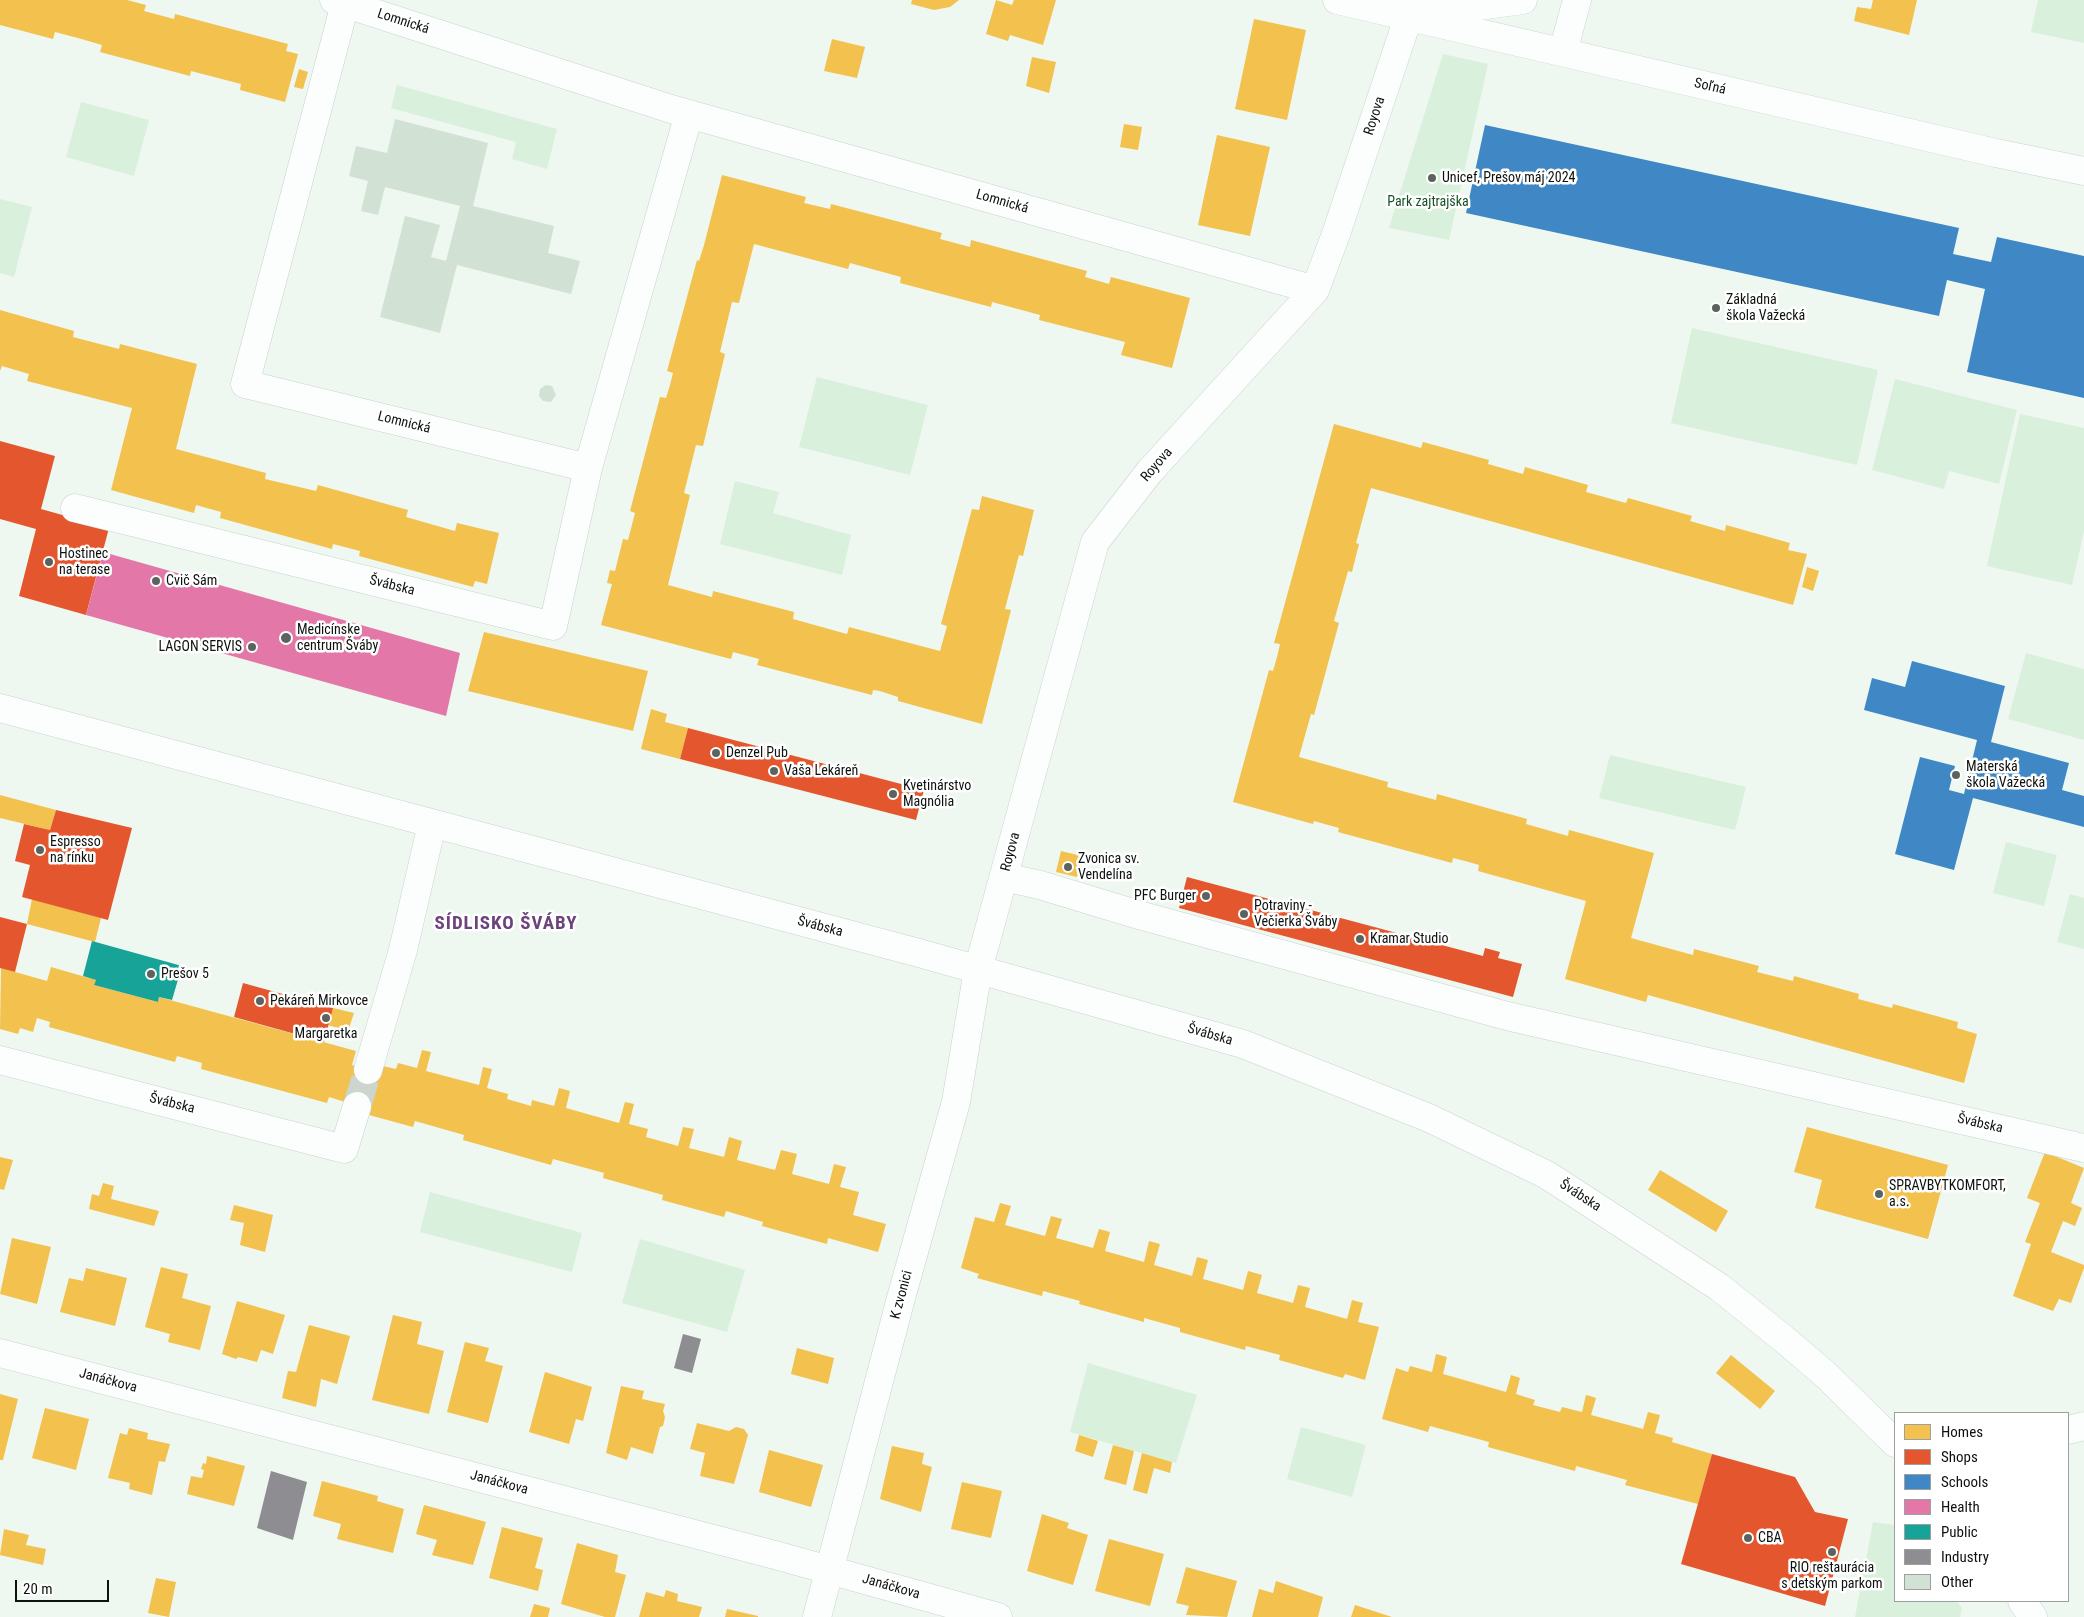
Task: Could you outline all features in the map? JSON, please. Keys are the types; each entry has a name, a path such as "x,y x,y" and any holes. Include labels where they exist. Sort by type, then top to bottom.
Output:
{"street":[{"name":"Soľná","path":"1337,0 1411,8 1563,52 1996,153 2084,171"},
{"path":"1411,8 1523,0"},
{"path":"1563,52 1577,0"},
{"name":"Lomnická","path":"588,468 245,384 340,2 689,114 1315,290"},
{"name":"Royova","path":"978,970 1095,542 1150,471 1315,290 1336,234 1411,8"},
{"path":"588,468 689,114"},
{"name":"Švábska","path":"75,508 553,626 588,468"},
{"name":"Švábska","path":"0,708 978,970 1243,1044 1429,1118 1547,1175 1719,1288 1826,1375 1894,1442"},
{"path":"368,1070 403,950 432,824"},
{"name":"Švábska","path":"1004,876 1138,915 1507,1016 2084,1148"},
{"name":"K zvonici","path":"817,1617 901,1298 956,1102 978,970"},
{"name":"Švábska","path":"0,1060 344,1149 357,1106"},
{"name":"Janáčkova","path":"0,1353 830,1570 998,1617"},
{"path":"2069,1430 2084,1426"},
{"path":"2023,1602 2033,1617"}],"green space":[{"path":"2038,0 2084,0 2084,43 2031,32"},
{"name":"Park zajtrajška","path":"1443,54 1488,64 1449,240 1389,228"},
{"path":"397,85 557,129 547,169 512,159 516,142 391,108"},
{"path":"81,102 149,120 134,176 66,157"},
{"path":"0,199 32,207 14,277 0,273"},
{"path":"1692,328 1878,370 1857,465 1671,423"},
{"path":"817,377 928,405 910,475 799,447"},
{"path":"1895,379 2017,410 1999,484 1949,471 1944,489 1872,470"},
{"path":"2020,414 2084,428 2084,531 2072,585 1987,566"},
{"path":"735,481 779,492 773,513 851,535 842,575 720,544"},
{"path":"2026,653 2084,669 2084,740 2008,719"},
{"path":"1610,755 1746,787 1735,830 1599,798"},
{"path":"2006,842 2057,855 2044,906 1993,893"},
{"path":"2070,894 2084,898 2084,949 2057,942"},
{"path":"430,1192 582,1233 572,1272 420,1232"},
{"path":"640,1239 745,1270 727,1332 622,1303"},
{"path":"1088,1363 1197,1395 1176,1463 1070,1432"},
{"path":"1301,1427 1366,1445 1352,1497 1287,1479"},
{"path":"1873,1522 1894,1525 1894,1602 1958,1602 1962,1608 1960,1617 1855,1617"}],"building: Homes":[{"path":"0,0 127,0 146,5 144,11 174,19 175,14 288,44 286,51 298,54 285,102 240,90 241,84 191,71 190,76 100,52 102,45 78,38 55,32 53,39 0,25"},
{"path":"912,0 959,0 950,7 934,10 911,4"},
{"path":"996,0 1012,5 1014,0 1056,0 1043,45 1010,35 1008,41 986,34"},
{"path":"1873,0 1917,0 1909,35 1854,21 1857,7 1871,9"},
{"path":"1254,19 1306,30 1287,120 1235,109"},
{"path":"832,39 865,47 857,78 824,71"},
{"path":"1032,57 1056,62 1049,93 1026,86"},
{"path":"299,69 308,72 303,89 294,87"},
{"path":"1124,124 1142,127 1138,150 1120,147"},
{"path":"1217,135 1270,147 1250,236 1198,225"},
{"path":"722,175 806,197 804,203 830,209 831,204 942,233 940,239 970,247 971,240 1087,271 1085,277 1109,284 1111,277 1190,298 1172,368 1121,355 1125,342 1039,320 1040,315 992,302 991,307 900,283 901,277 850,263 848,269 754,244 739,303 732,302 720,352 725,354 703,446 696,445 684,493 690,495 668,585 712,597 713,591 794,612 793,619 847,634 849,627 940,651 947,626 941,624 972,509 979,510 982,496 1034,510 1023,556 1019,555 1005,609 1011,610 982,724 898,701 898,697 880,691 873,690 872,695 757,665 759,659 733,652 731,659 601,625 612,584 607,583 610,570 615,571 623,539 628,540 635,513 630,511 660,397 666,398 670,385 673,373 667,371 697,260 699,261 704,245"},
{"path":"0,310 74,331 73,337 119,349 120,344 197,364 176,449 266,473 265,479 316,491 318,485 408,510 406,517 455,531 457,523 499,533 487,584 475,581 473,587 359,556 360,551 333,544 332,549 220,518 221,512 196,505 194,513 111,490 132,408 27,381 29,374 2,366 0,371"},
{"path":"1334,424 1421,448 1423,442 1489,460 1488,464 1523,474 1525,467 1588,485 1586,492 1626,503 1628,498 1692,516 1690,521 1725,531 1726,525 1790,543 1788,550 1807,554 1793,605 1371,488 1356,543 1359,544 1352,572 1348,571 1334,621 1339,623 1314,715 1311,714 1299,757 1388,782 1387,787 1436,800 1437,794 1527,819 1526,824 1568,836 1569,830 1654,853 1631,938 1693,955 1694,949 1759,966 1757,972 1793,981 1794,976 1859,994 1858,999 1892,1008 1893,1004 1958,1022 1957,1028 1977,1034 1964,1083 1648,995 1646,1002 1565,979 1586,901 1478,871 1479,865 1465,861 1453,858 1452,863 1338,832 1339,828 1314,821 1313,824 1233,802 1269,670 1273,671 1277,657 1280,644 1274,643"},
{"path":"1807,567 1819,571 1813,591 1802,587"},
{"path":"484,632 648,671 633,731 468,691"},
{"path":"651,709 667,714 665,722 688,728 680,759 641,749"},
{"path":"0,795 56,810 50,830 0,818"},
{"name":"Zvonica sv. Vendelína","path":"1061,851 1082,856 1077,877 1056,872"},
{"path":"32,899 101,918 95,942 27,924"},
{"path":"51,967 96,980 94,985 158,1002 159,997 356,1051 352,1065 380,1074 383,1066 396,1069 398,1063 417,1068 422,1050 431,1052 426,1071 479,1085 483,1067 492,1069 487,1088 508,1094 507,1099 531,1106 532,1100 554,1106 559,1088 570,1091 566,1108 619,1123 625,1102 634,1104 629,1124 648,1129 646,1137 678,1146 683,1127 694,1129 689,1148 724,1157 729,1137 742,1141 737,1160 775,1170 781,1150 797,1154 792,1174 829,1184 834,1164 846,1167 840,1187 859,1192 853,1215 886,1224 878,1252 828,1238 827,1244 762,1226 763,1222 726,1211 724,1217 662,1200 663,1195 603,1178 604,1173 553,1159 551,1165 463,1140 464,1135 415,1121 413,1127 369,1115 371,1110 329,1097 327,1103 201,1069 202,1063 177,1056 175,1062 49,1027 50,1022 37,1018 33,1032 20,1028 18,1034 0,1029 1,968 47,981"},
{"path":"333,1008 354,1013 348,1031 328,1025"},
{"name":"SPRAVBYTKOMFORT, a.s.","path":"1807,1127 1948,1165 1928,1239 1815,1208 1822,1180 1794,1172"},
{"path":"2045,1152 2084,1168 2071,1203 2082,1208 2075,1226 2063,1221 2051,1252 2084,1265 2084,1268 2071,1303 2059,1299 2053,1311 2013,1296 2031,1244 2025,1242 2040,1203 2027,1198"},
{"path":"0,1157 13,1160 4,1190 0,1189"},
{"path":"1660,1170 1728,1211 1716,1232 1648,1190"},
{"path":"103,1183 114,1186 111,1199 159,1211 154,1226 89,1209 92,1194 99,1196"},
{"path":"1000,1203 1011,1206 1005,1225 1045,1236 1051,1216 1062,1219 1056,1238 1093,1248 1099,1229 1110,1232 1105,1251 1144,1262 1149,1241 1160,1244 1154,1265 1192,1276 1197,1257 1208,1260 1203,1279 1243,1290 1248,1271 1262,1275 1257,1293 1293,1303 1298,1285 1310,1288 1305,1307 1347,1319 1352,1300 1363,1303 1358,1322 1379,1327 1365,1380 1345,1374 1343,1378 1279,1360 1280,1355 1246,1346 1245,1350 1180,1332 1180,1328 1144,1318 1144,1322 1079,1304 1080,1301 1043,1291 1042,1296 977,1278 979,1274 961,1268 975,1217 994,1222"},
{"path":"234,1205 273,1215 265,1252 240,1245 244,1223 230,1220"},
{"path":"12,1238 51,1247 37,1304 0,1294"},
{"path":"161,1267 188,1274 182,1298 211,1306 200,1350 168,1342 170,1334 145,1327"},
{"path":"86,1268 127,1278 115,1326 60,1312 69,1278 83,1281"},
{"path":"237,1301 285,1315 273,1354 261,1350 257,1362 238,1357 236,1359 222,1354"},
{"path":"393,1315 422,1322 417,1344 444,1351 429,1414 372,1400"},
{"path":"309,1325 350,1336 337,1384 321,1379 316,1407 282,1398 288,1371 296,1372"},
{"path":"465,1342 489,1348 485,1361 503,1366 488,1423 447,1412"},
{"path":"797,1348 834,1358 828,1384 791,1374"},
{"path":"1436,1354 1447,1357 1443,1374 1506,1392 1511,1375 1520,1378 1516,1394 1535,1400 1533,1405 1560,1412 1562,1407 1582,1412 1586,1395 1596,1398 1591,1415 1643,1429 1648,1412 1660,1415 1655,1433 1673,1438 1672,1442 1712,1454 1698,1504 1625,1485 1627,1480 1576,1466 1575,1471 1488,1447 1489,1442 1430,1426 1428,1432 1382,1419 1396,1368 1408,1372 1410,1366 1432,1372"},
{"path":"1731,1355 1775,1391 1760,1409 1716,1373"},
{"path":"545,1372 592,1387 583,1421 576,1419 569,1444 529,1432"},
{"path":"621,1386 644,1391 642,1399 665,1404 663,1426 660,1427 653,1454 631,1447 627,1460 606,1453"},
{"path":"0,1394 18,1399 3,1460 0,1460"},
{"path":"45,1408 89,1419 76,1470 32,1458"},
{"path":"697,1423 729,1431 736,1427 744,1429 748,1435 734,1484 700,1476 705,1453 690,1449"},
{"path":"129,1428 148,1433 147,1439 170,1444 165,1462 159,1461 152,1495 129,1489 130,1483 108,1478 120,1433 127,1435"},
{"path":"1079,1435 1098,1441 1093,1457 1075,1451"},
{"path":"1113,1445 1134,1451 1126,1485 1104,1479"},
{"path":"892,1446 924,1453 922,1464 932,1467 921,1512 880,1499"},
{"path":"769,1450 823,1465 811,1507 759,1492"},
{"path":"1142,1453 1172,1462 1170,1473 1154,1468 1147,1494 1133,1490"},
{"path":"207,1456 245,1466 234,1506 187,1494 191,1476 202,1478 204,1470 201,1469 203,1463 206,1464"},
{"path":"322,1481 378,1496 377,1501 404,1509 393,1553 337,1539 341,1524 313,1516"},
{"path":"962,1482 1002,1491 991,1538 951,1529"},
{"path":"424,1505 486,1522 473,1565 432,1555 437,1540 416,1534"},
{"path":"1042,1514 1069,1523 1067,1528 1088,1535 1073,1585 1027,1571"},
{"path":"502,1527 543,1538 535,1568 543,1570 538,1591 489,1578"},
{"path":"4,1529 29,1535 26,1545 46,1549 43,1565 0,1555"},
{"path":"1109,1539 1164,1554 1150,1606 1095,1591"},
{"path":"577,1543 618,1555 615,1572 626,1575 615,1617 605,1617 561,1604"},
{"path":"1186,1567 1237,1581 1227,1617 1186,1615 1189,1606 1176,1603"},
{"path":"156,1578 176,1582 169,1617 148,1613"},
{"path":"1276,1581 1323,1597 1318,1617 1252,1617 1259,1589 1273,1593"},
{"path":"666,1590 678,1594 677,1601 702,1607 699,1617 639,1617 646,1592 664,1597"},
{"path":"534,1604 550,1608 548,1617 530,1617"},
{"path":"1355,1605 1392,1617 1351,1617"},
{"path":"727,1609 758,1616 758,1617 725,1617"}],"building: Shops":[{"path":"0,441 55,456 41,509 109,528 86,615 19,596 36,529 0,519"},
{"path":"688,728 924,790 916,820 680,759"},
{"path":"56,810 132,828 108,920 22,897 30,865 15,861 24,824 50,830"},
{"path":"1187,877 1483,956 1485,948 1500,952 1498,958 1522,964 1513,997 1179,908"},
{"path":"0,917 27,924 15,972 0,968"},
{"path":"243,983 333,1008 324,1042 234,1017"},
{"name":"CBA","path":"1712,1454 1795,1477 1815,1512 1848,1519 1825,1606 1681,1564"}],"building: Schools":[{"path":"1485,125 1959,228 1953,254 1991,262 1997,237 2084,256 2084,398 1967,372 1985,289 1947,280 1939,316 1466,213"},
{"path":"1912,661 2005,686 1991,742 2069,763 2062,790 2084,796 2084,827 1973,798 1954,870 1895,854 1920,757 1955,766 1949,790 1964,794 1977,740 1864,710 1872,678 1905,687"}],"building: Health":[{"name":"Medicínske centrum Šváby","path":"103,552 460,653 446,716 86,615"}],"building: Public":[{"path":"92,941 182,966 172,1000 159,997 158,1002 94,985 96,980 83,976"}],"building: Industry":[{"path":"683,1334 701,1339 692,1373 674,1368"},
{"path":"271,1471 307,1482 293,1540 257,1528"}],"building: Other":[{"path":"395,119 488,143 473,206 554,226 548,253 580,261 571,294 457,265 440,333 380,317 405,216 440,225 431,257 446,261 460,206 385,187 378,215 361,211 368,181 349,176 356,146 387,153"},
{"path":"546,385 552,386 556,395 551,402 543,401 539,396 540,389"}],"tunnel":[{"path":"357,1106 368,1070"}],"place":[{"name":"Unicef, Prešov máj 2024","path":"1432,178"},
{"name":"Základná škola Važecká","path":"1716,308"},
{"name":"Hostinec na terase","path":"49,562"},
{"name":"Cvič Sám","path":"156,581"},
{"name":"Medicínske centrum Šváby","path":"286,638"},
{"name":"LAGON SERVIS","path":"252,647"},
{"name":"Denzel Pub","path":"716,753"},
{"name":"Vaša Lekáreň","path":"774,771"},
{"name":"Materská škola Važecká","path":"1956,775"},
{"name":"Kvetinárstvo Magnólia","path":"893,794"},
{"name":"Espresso na rínku","path":"40,850"},
{"name":"Zvonica sv. Vendelína","path":"1068,867"},
{"name":"PFC Burger","path":"1206,896"},
{"name":"Potraviny - Večierka Šváby","path":"1244,914"},
{"name":"Kramar Studio","path":"1360,939"},
{"name":"Prešov 5","path":"151,974"},
{"name":"Pekáreň Mirkovce","path":"260,1001"},
{"name":"Margaretka","path":"326,1018"},
{"name":"SPRAVBYTKOMFORT, a.s.","path":"1879,1194"},
{"name":"CBA","path":"1748,1538"},
{"name":"RIO reštaurácia s detským parkom","path":"1832,1552"}],"district":[{"name":"SÍDLISKO ŠVÁBY","path":"506,924"}]}
